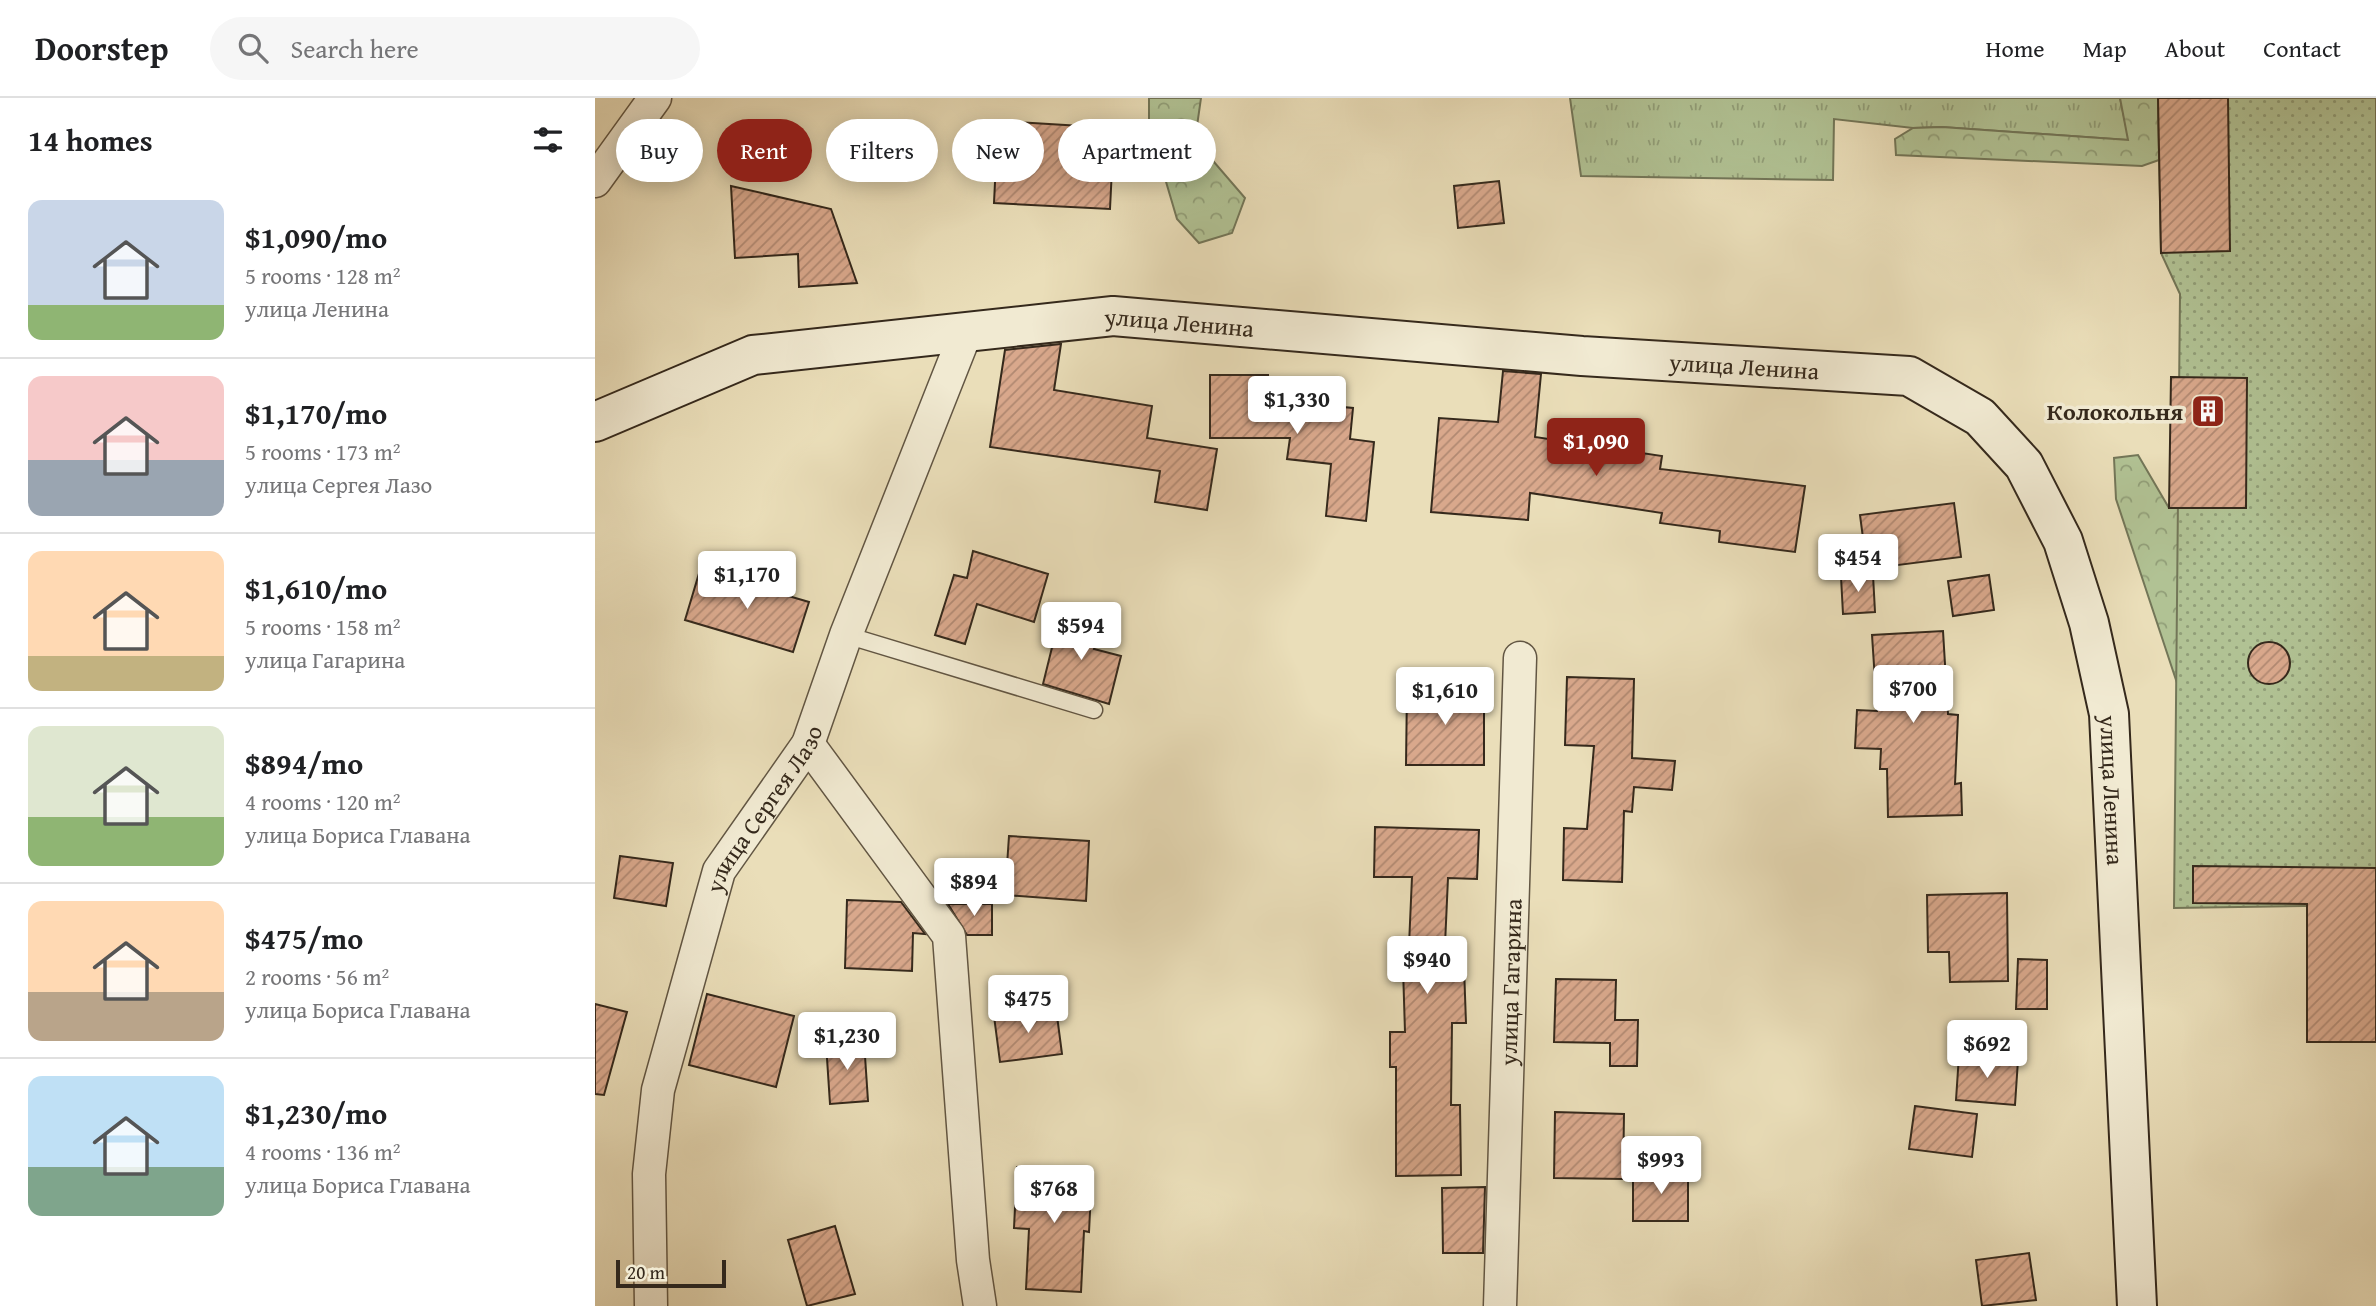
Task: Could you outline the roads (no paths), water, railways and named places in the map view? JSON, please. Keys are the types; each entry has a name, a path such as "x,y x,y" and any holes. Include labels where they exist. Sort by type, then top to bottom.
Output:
{"main road":[{"name":"улица Ленина","path":"595,422 753,355 1113,316 1582,356 1909,376 1980,417 2024,466 2063,541 2089,623 2109,714 2137,1306"}],"street":[{"path":"595,181 655,98"},
{"name":"улица Сергея Лазо","path":"651,1306 649,1174 658,1090 719,871 808,744 846,635 966,332"},
{"name":"улица Гагарина","path":"1500,1306 1520,658"},
{"path":"808,744 949,936 972,1261 980,1306"}],"lane":[{"path":"846,635 1094,710"}],"place":[{"name":"Колокольня","path":"2208,411"}]}
